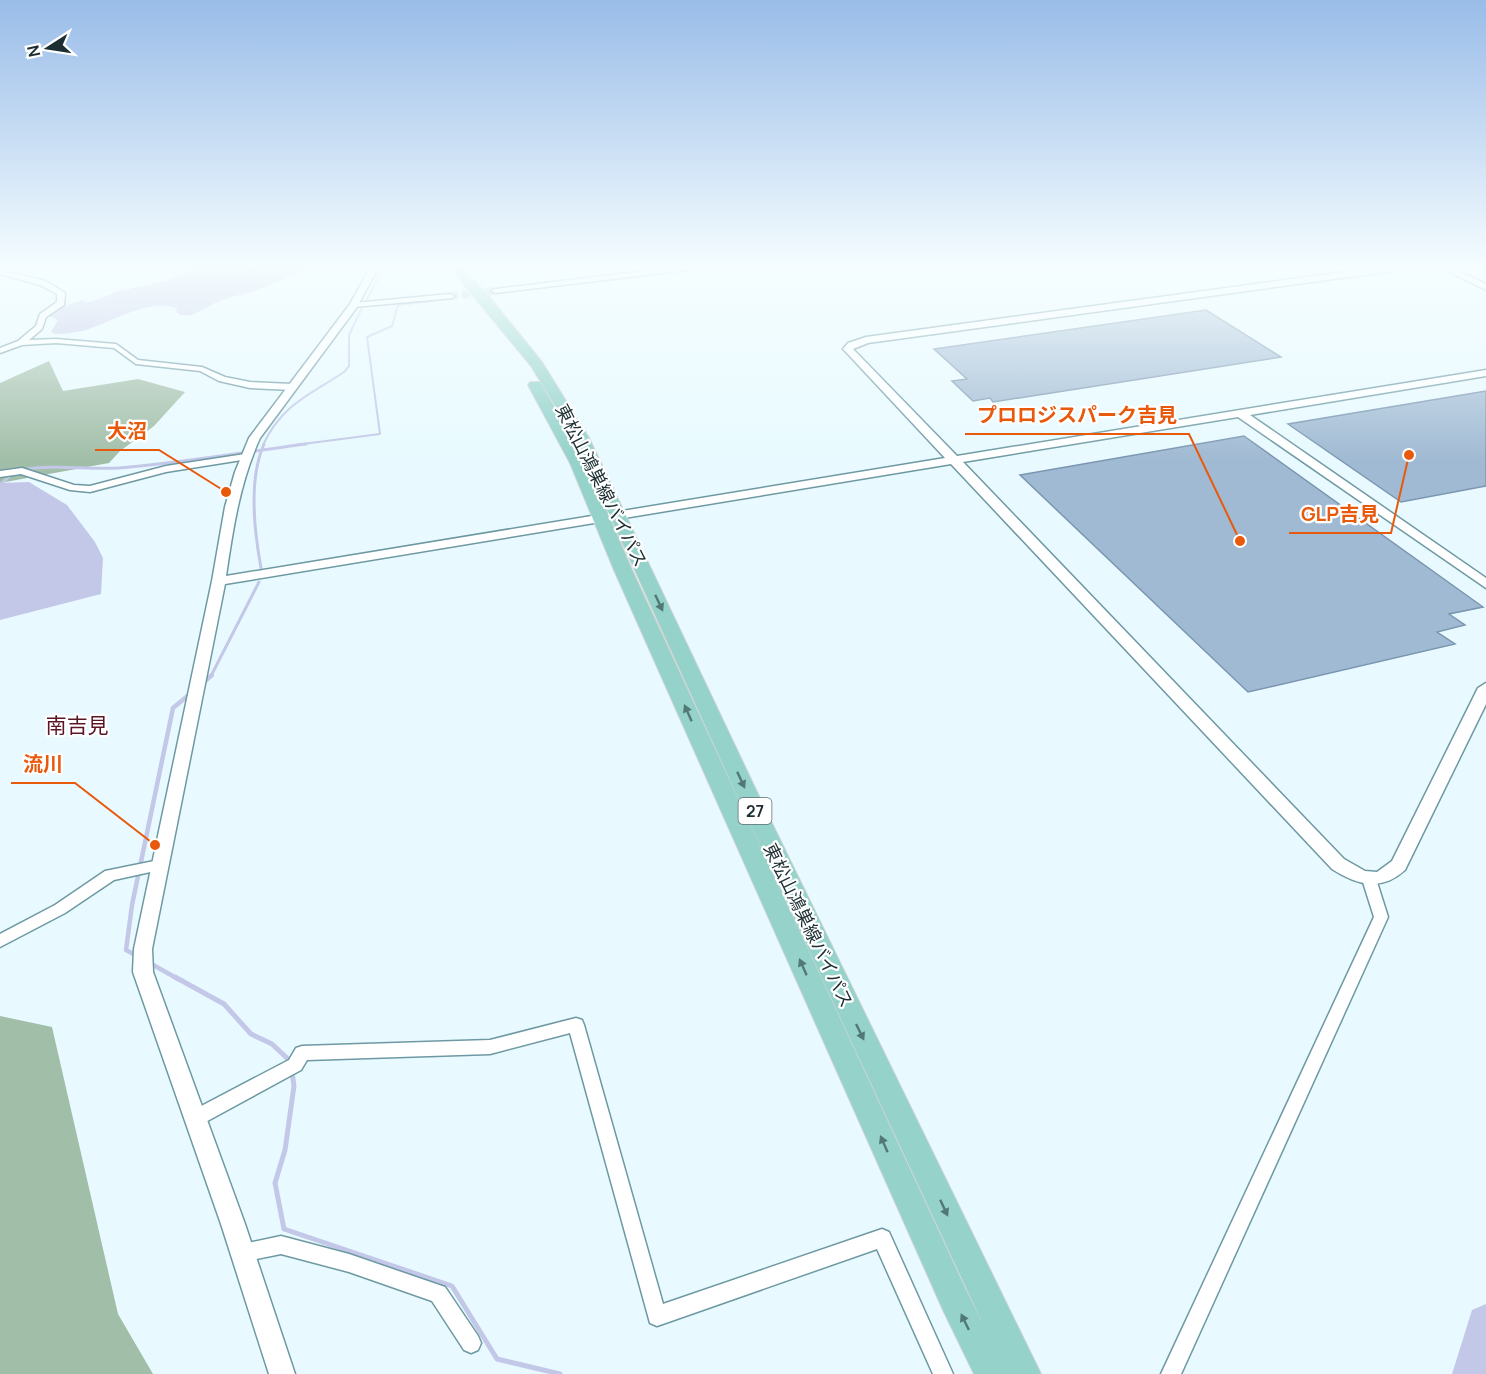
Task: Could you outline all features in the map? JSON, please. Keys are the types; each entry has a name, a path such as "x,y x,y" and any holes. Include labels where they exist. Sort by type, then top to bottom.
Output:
{"main road":[{"name":"東松山鴻巣線バイパス","path":"497,332 543,397 578,463 610,516 756,813 1024,1374"},
{"name":"東松山鴻巣線バイパス","path":"511,332 543,374 582,438 610,516 954,1299 991,1374"}],"street":[{"path":"0,351 21,342 33,332"},
{"path":"282,1374 233,1224 143,972 143,949 219,581 228,521 245,458 255,438 333,332"},
{"path":"941,332 850,345 848,349 1338,864 1369,879 1388,877 1399,865 1486,688"},
{"path":"21,342 56,340 116,346 136,362 202,369 222,379 250,385 292,387"},
{"path":"219,581 1486,373"},
{"path":"1240,413 1486,584"},
{"path":"0,474 22,471 73,488 90,489 166,469 245,458"},
{"path":"0,941 60,909 110,875 159,865"},
{"path":"1171,1374 1381,917 1369,879"},
{"path":"194,1119 295,1065 302,1053 490,1047 576,1024 657,1316 882,1238 943,1374"},
{"path":"241,1254 281,1245 350,1263 438,1294 471,1343"}],"green space":[{"path":"49,361 63,391 138,379 185,392 154,426 120,451 109,463 0,483 0,383"},
{"path":"0,1016 52,1027 118,1314 153,1374 0,1374"}],"water":[{"path":"51,332 74,332 58,334"},
{"path":"29,482 67,505 95,542 103,558 101,594 0,620 0,483"}],"building":[{"path":"1052,332 1241,332 1281,357 993,402 990,398 973,401 952,381 967,379 934,349"},
{"path":"1486,391 1486,486 1401,502 1288,424"},
{"path":"1244,436 1483,607 1449,614 1465,625 1437,632 1455,644 1248,692 1020,475"}],"waterway":[{"path":"263,445 288,410 308,394 344,372 349,366 350,332"},
{"path":"295,445 380,434 367,337 378,332"},
{"path":"262,450 264,444"},
{"path":"262,450 306,444"},
{"path":"22,470 46,467 119,468 262,450"},
{"path":"261,568 256,538 254,489 262,450"},
{"path":"2,483 12,474"},
{"path":"211,676 259,582"},
{"path":"203,683 211,676"},
{"path":"137,956 126,950 132,905 173,708 190,694"},
{"path":"148,962 178,979"},
{"path":"175,977 224,1004 251,1034 272,1044 289,1060 290,1065"},
{"path":"292,1072 294,1086 285,1150 275,1183 284,1229 452,1286 497,1359 560,1374"},
{"path":"1472,1374 1486,1324"}],"place":[{"name":"GLP吉見","path":"1409,455"},
{"name":"大沼","path":"226,492"},
{"name":"プロロジスパーク吉見","path":"1240,541"},
{"name":"流川","path":"155,845"}],"district":[{"name":"南吉見","path":"77,725"}]}
